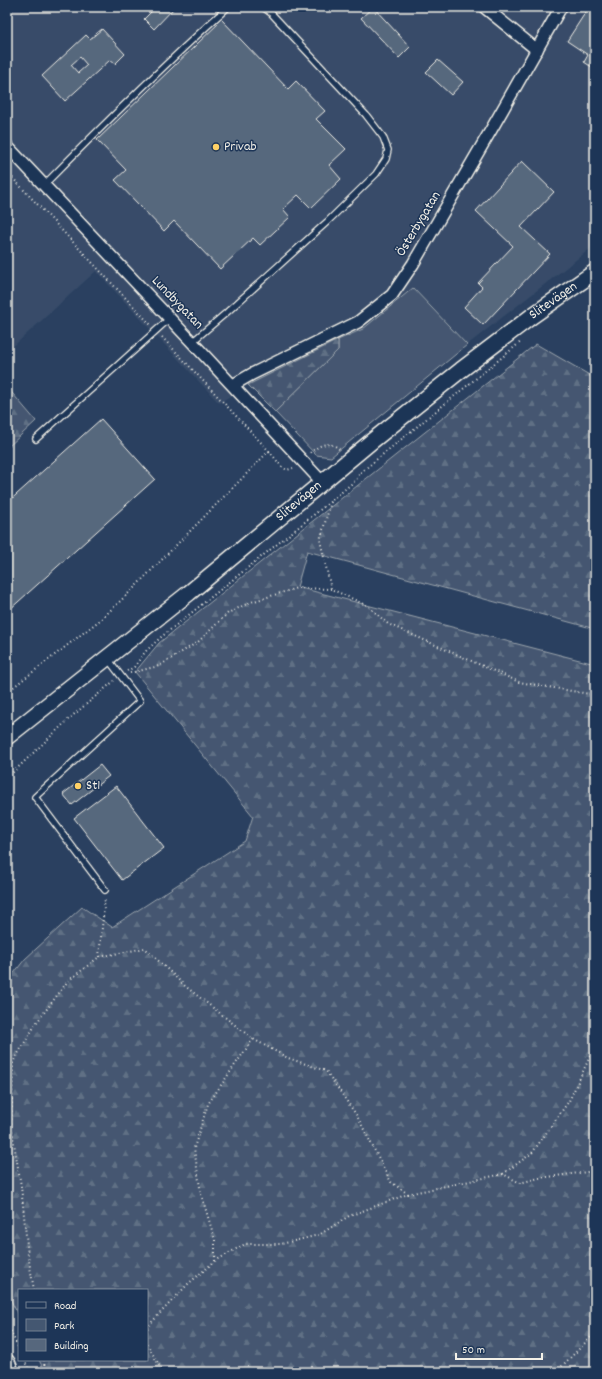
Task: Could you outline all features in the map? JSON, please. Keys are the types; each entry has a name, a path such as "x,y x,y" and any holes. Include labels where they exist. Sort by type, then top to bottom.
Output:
{"main road":[{"name":"Slitevägen","path":"7,737 107,659 323,483 372,441 461,370 532,316 595,272"},
{"path":"7,1362 11,1372"}],"street":[{"path":"484,7 537,50"},
{"name":"Österbygatan","path":"233,385 252,374 358,322 392,295 417,257 561,7"},
{"name":"Lundbygatan","path":"7,146 233,385 323,483"}],"lane":[{"path":"44,185 90,138 228,7"},
{"path":"192,342 292,254 376,174 386,159 388,150 384,137 366,115 263,7"},
{"path":"36,439 170,318"},
{"path":"105,890 35,797 140,701 122,676 107,659"}],"path":[{"path":"7,172 268,451 215,508 100,620 7,692"},
{"path":"7,778 71,717 134,667 146,651 160,638 331,501 356,480 360,473 526,338"},
{"path":"330,589 320,540 331,501"},
{"path":"122,676 159,666 198,642 228,613 250,602 297,588 330,589 368,606 388,624 519,682 595,695"},
{"path":"100,957 105,890"},
{"path":"34,1289 28,1255 21,1186 11,1125 13,1062 37,1022 68,981 100,957 145,948 185,986 253,1038 288,1058 326,1071 357,1116 391,1182 408,1194"},
{"path":"215,1261 215,1240 201,1194 194,1148 208,1104 253,1038"},
{"path":"148,1326 188,1284 215,1261 245,1244 281,1244 319,1235 349,1216 408,1194 503,1174 532,1153 546,1134 569,1101 595,1046"},
{"path":"503,1174 520,1182 539,1178 595,1171"},
{"path":"7,1324 18,1347"},
{"path":"556,1372 595,1333"},
{"path":"148,1346 163,1372"},
{"path":"24,1361 30,1372"},
{"path":"44,1361 46,1372"}],"shaded area":[{"path":"7,7 595,7 595,245 467,345 413,288 363,329 248,385 219,403 96,271 7,352"}],"green space":[{"path":"413,288 467,345 331,457 316,455 275,412 338,350 338,340 363,329"},
{"path":"338,340 338,350 275,412 248,385"},
{"path":"536,344 591,376 595,375 595,629 307,551 297,587 595,664 595,1372 45,1372 40,1361 148,1361 148,1289 18,1289 18,1315 7,1292 7,982 25,959 82,907 112,927 245,841 253,816 135,672 159,643"},
{"path":"7,387 36,421 7,448"}],"building":[{"path":"156,7 175,7 154,29 144,19"},
{"path":"373,7 410,47 399,58 361,18"},
{"path":"589,7 595,7 595,69 584,62 588,55 567,41"},
{"path":"222,20 288,89 296,81 325,111 316,119 346,149 329,165 341,179 311,208 298,195 283,209 290,217 260,245 253,238 220,269 174,221 164,231 115,180 126,170 97,140"},
{"path":"102,29 125,54 115,64 110,60 65,101 42,76 86,35 90,39","holes":["80,57 87,65 78,73 71,65"]},
{"path":"438,60 463,82 451,95 426,72"},
{"path":"522,161 554,192 521,227 550,254 483,325 464,307 482,287 478,283 513,246 476,211"},
{"path":"101,419 155,479 8,611 7,503"},
{"path":"100,765 109,776 72,805 63,794"},
{"path":"116,786 164,848 122,880 74,818"}],"place":[{"name":"Privab","path":"216,147"},
{"name":"St1","path":"78,786"}]}
